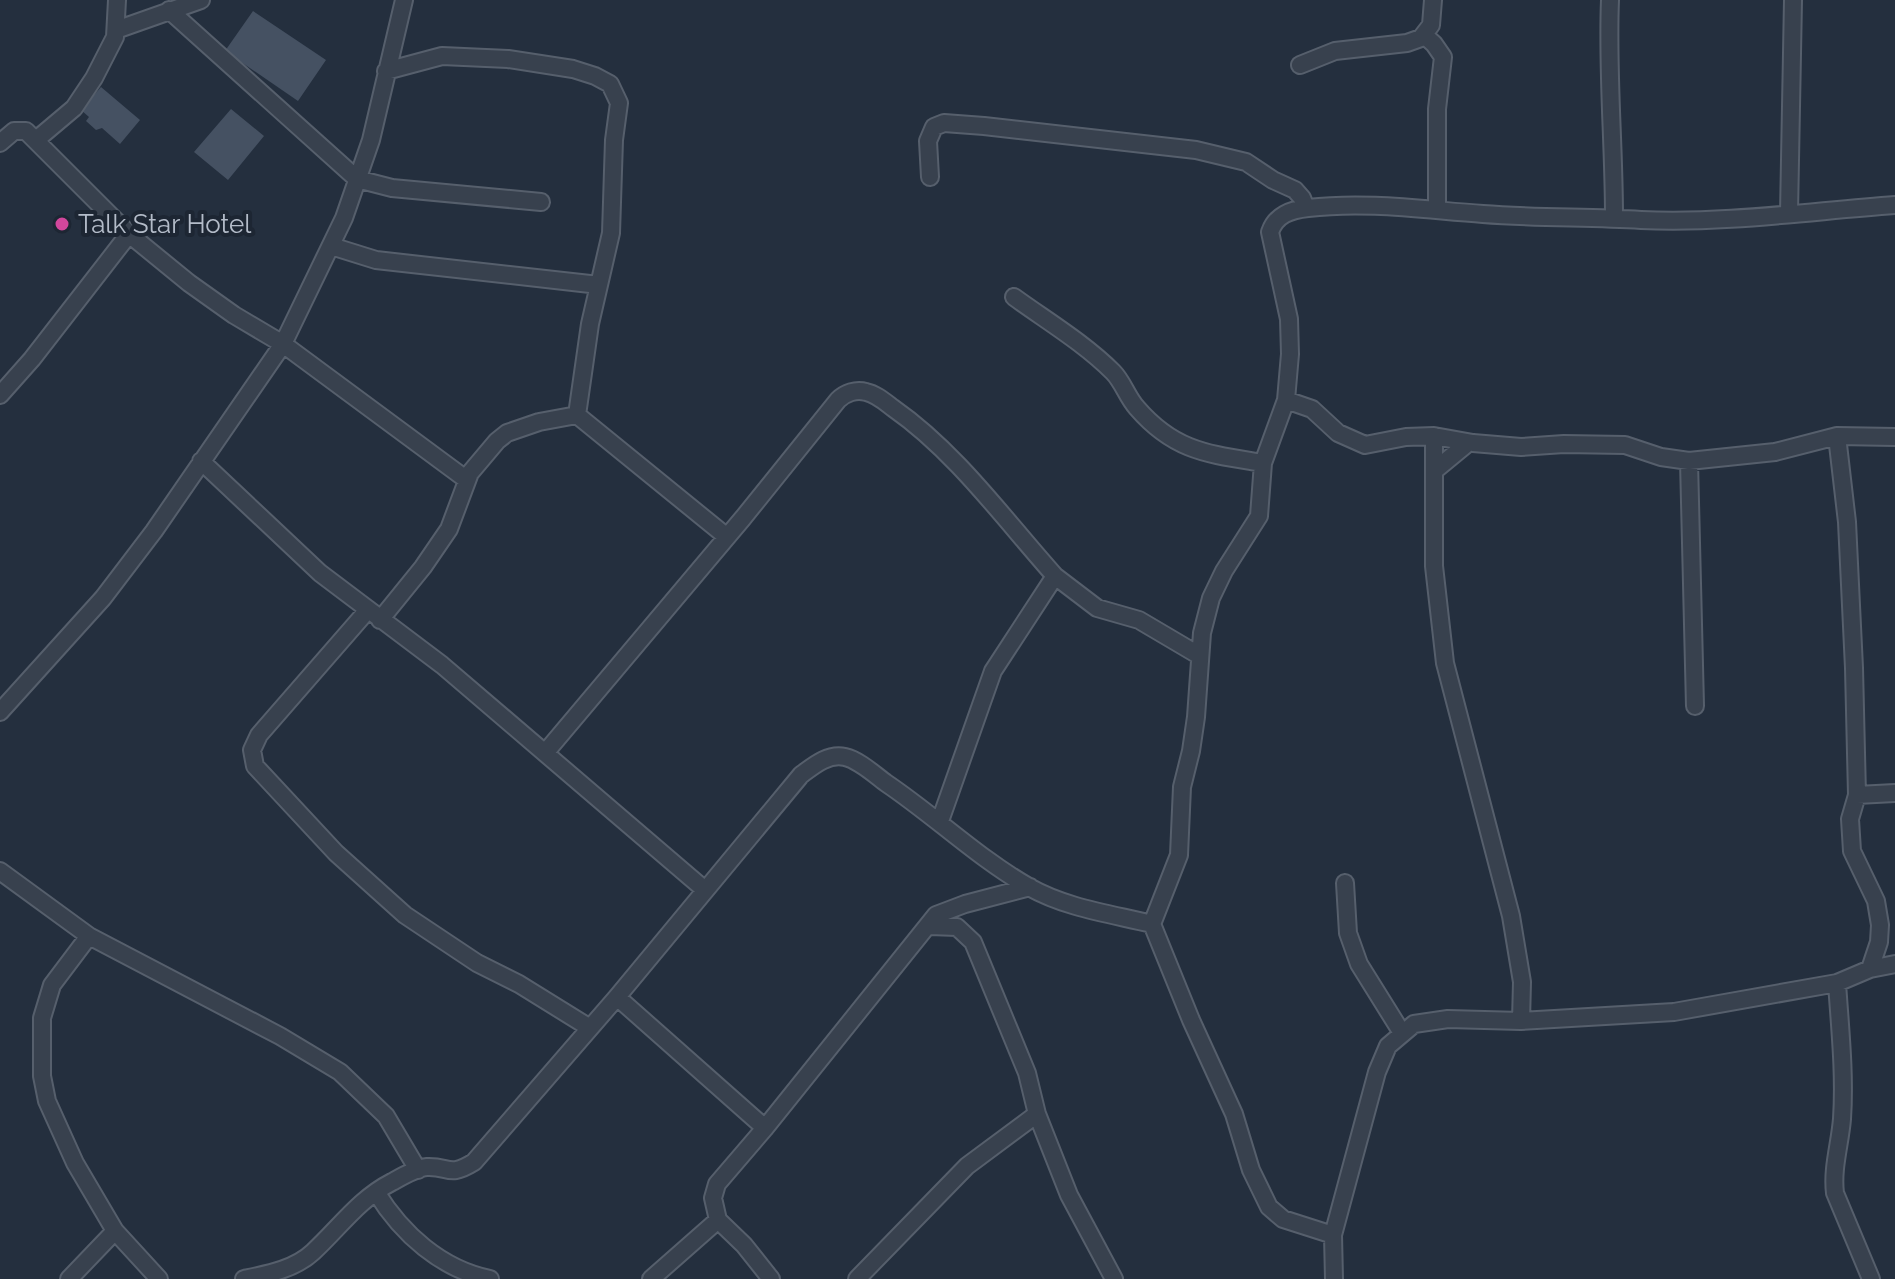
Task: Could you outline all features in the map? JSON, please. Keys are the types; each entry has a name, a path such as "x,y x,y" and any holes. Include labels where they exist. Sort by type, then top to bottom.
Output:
{"street":[{"path":"36,140 74,108 94,78 115,37 117,0"},
{"path":"116,30 201,0"},
{"path":"0,712 103,598 154,531 283,344 331,246 371,140 404,0"},
{"path":"1300,65 1335,51 1407,43 1424,35 1431,25 1433,0"},
{"path":"1610,0 1608,56 1614,133 1614,217"},
{"path":"1789,213 1793,0"},
{"path":"169,10 357,179 392,188 541,202"},
{"path":"1424,35 1443,57 1437,109 1437,209"},
{"path":"386,71 442,56 508,59 573,69 610,84 619,103 614,140 611,233 584,356 577,415"},
{"path":"930,177 928,141 934,127 944,123 984,126 1196,150 1240,160 1295,190 1306,208"},
{"path":"0,143 14,131 20,130 36,140 129,234 189,283 283,344 467,480"},
{"path":"1333,1235 1283,1219 1269,1207 1251,1170 1234,1114 1152,924 1179,855 1182,787 1196,717 1202,633 1211,598 1224,571 1259,516 1263,463 1286,400 1289,319 1270,232 1274,223 1283,214 1306,208 1390,205 1485,214 1706,220 1895,205"},
{"path":"0,395 32,359 129,234"},
{"path":"331,246 376,260 599,285"},
{"path":"1014,297 1115,374 1130,400 1154,427 1181,445 1263,463"},
{"path":"545,753 838,400 858,391 867,392 883,401 926,431 1055,576 1097,608 1139,620 1200,656"},
{"path":"1286,400 1312,409 1338,433 1365,445 1406,437 1434,436 1468,443 1521,447 1625,445 1661,457 1689,461 1775,452 1837,436 1895,437"},
{"path":"590,1028 519,984 477,963 405,915 336,853 255,766 252,750 259,735 373,615 449,529 467,480 489,450 507,433 539,422 577,415 727,537"},
{"path":"1434,436 1434,566 1445,663 1511,916 1522,982 1521,1021"},
{"path":"1837,436 1847,522 1854,668 1857,795 1850,819 1852,851 1876,901 1880,925 1879,942 1870,969"},
{"path":"1434,471 1468,443"},
{"path":"201,461 320,573 442,665 705,890"},
{"path":"1689,461 1695,706"},
{"path":"940,821 993,671 1055,576"},
{"path":"244,1279 272,1273 312,1253 340,1221 390,1183 426,1167 450,1172 474,1162 617,997 801,775 818,762 845,757 1030,887 1067,903 1152,924"},
{"path":"1857,795 1895,793"},
{"path":"0,871 89,936 280,1036 340,1072 386,1116 418,1170"},
{"path":"1345,883 1348,933 1359,964 1402,1033"},
{"path":"771,1279 744,1245 718,1220 713,1198 717,1184 936,915 1030,887"},
{"path":"930,926 957,927 973,942 1027,1073 1037,1114 1069,1195 1114,1279"},
{"path":"89,936 52,985 42,1018 42,1076 47,1101 59,1132 115,1231 159,1279"},
{"path":"1334,1279 1333,1235 1382,1057 1388,1046 1414,1024 1448,1019 1521,1021 1674,1012 1837,983 1870,969 1895,964"},
{"path":"1837,983 1842,1120 1833,1180 1835,1193 1871,1279"},
{"path":"617,997 765,1128"},
{"path":"857,1279 967,1166 1037,1114"},
{"path":"376,1192 393,1218 428,1251 467,1274 490,1279"},
{"path":"651,1279 718,1220"},
{"path":"69,1279 115,1231"}],"building":[{"path":"253,11 326,60 298,101 225,51"},
{"path":"101,87 140,120 120,144 102,128 96,130 86,121 89,117 81,110"},
{"path":"231,109 264,136 228,180 194,152"}],"place":[{"name":"Talk Star Hotel","path":"62,224"}]}
